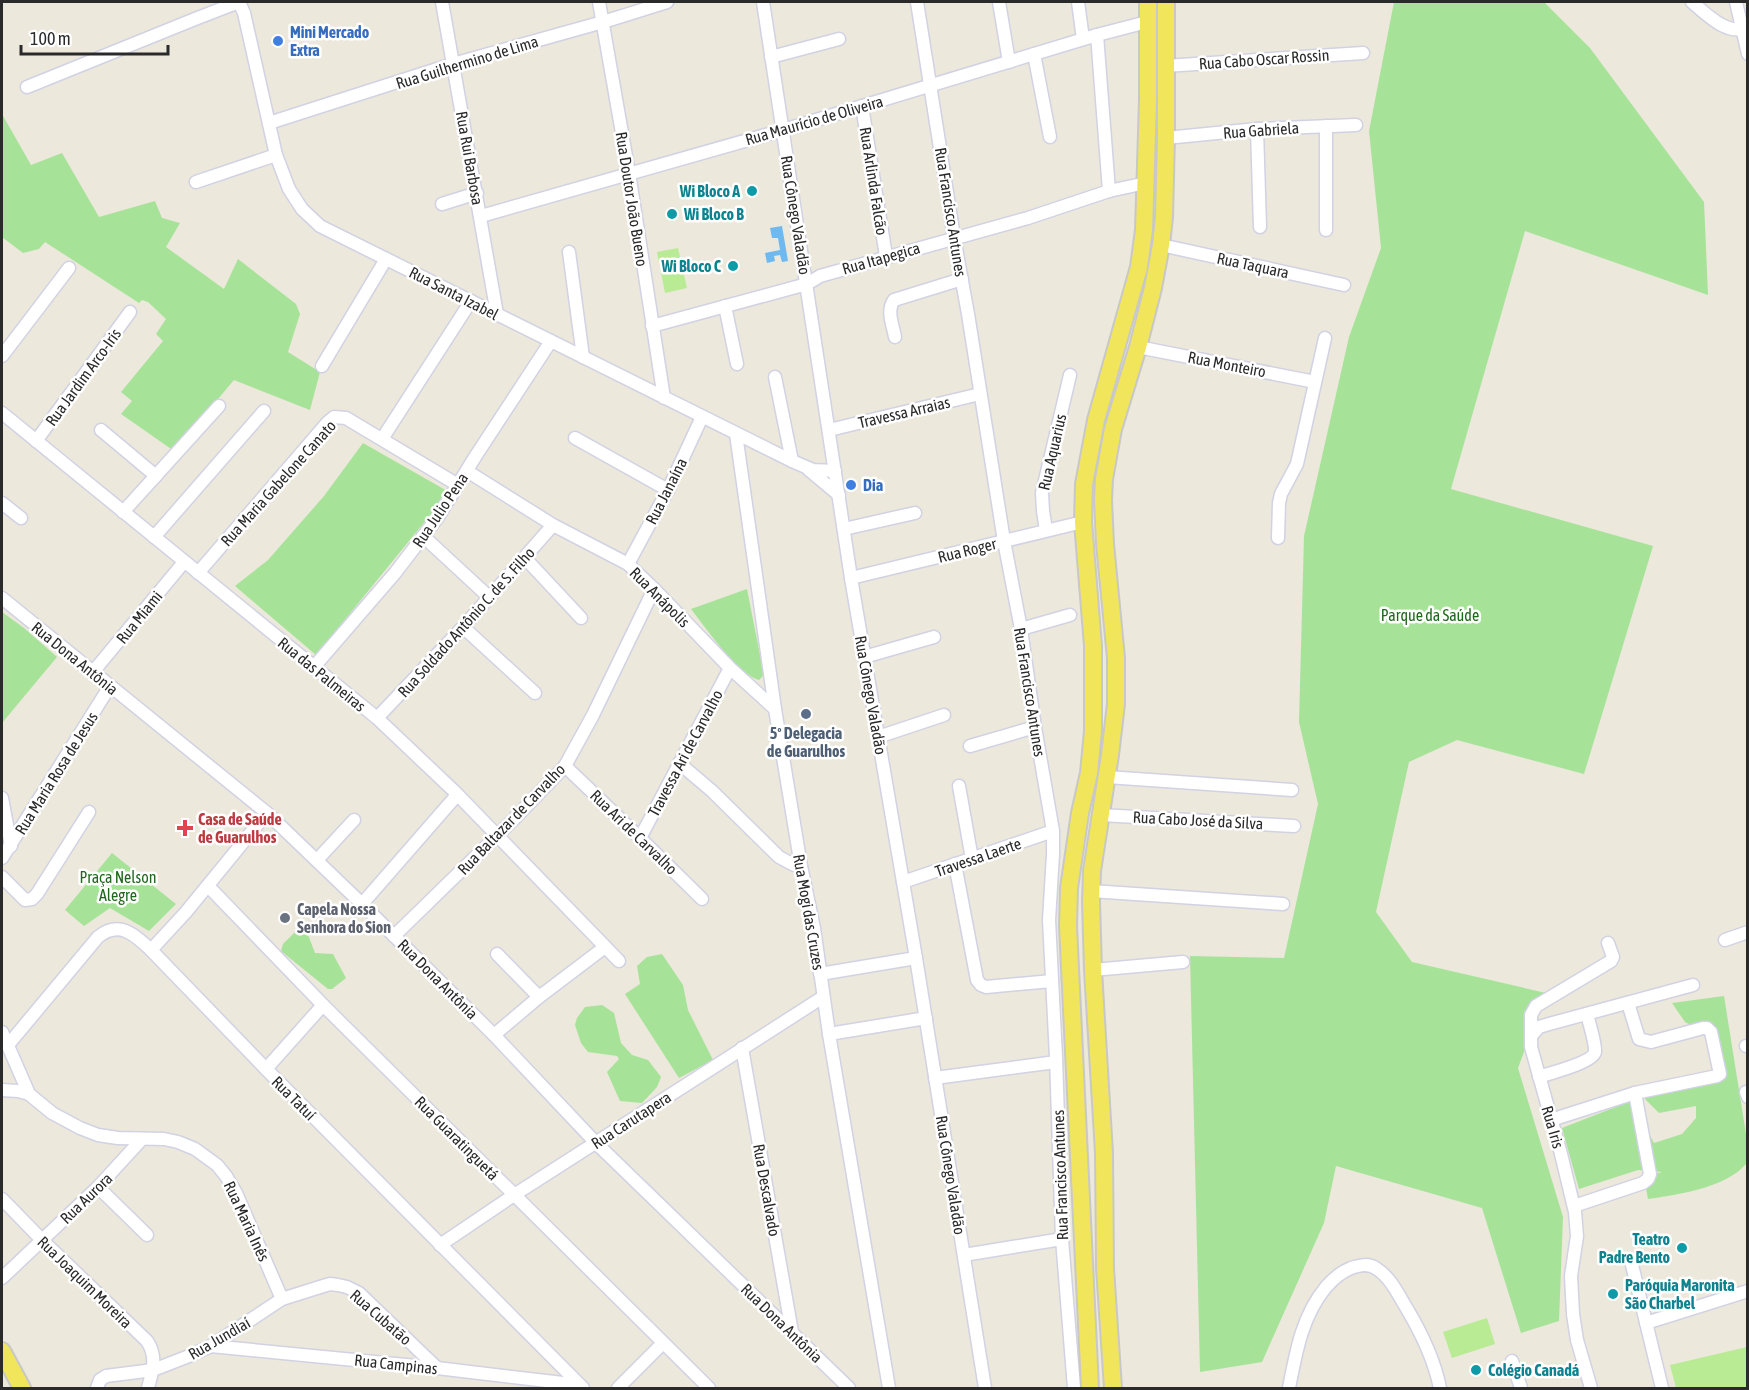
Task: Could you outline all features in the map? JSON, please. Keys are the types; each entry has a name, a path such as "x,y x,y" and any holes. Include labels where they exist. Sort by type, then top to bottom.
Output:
{"main road":[{"path":"1090,1389 1068,900 1074,846 1090,765 1093,704 1093,646 1083,522 1083,484 1096,420 1139,267 1144,230 1148,2"},
{"path":"1113,1389 1105,1268 1104,1153 1093,970 1091,891 1114,726 1116,680 1103,516 1104,480 1113,429 1154,288 1161,245 1166,138 1166,2"},
{"path":"1074,1063 1098,1062"},
{"path":"2,1351 22,1389"}],"street":[{"path":"27,87 239,2"},
{"name":"Rua Santa Izabel","path":"239,2 244,13 276,155 289,189 302,209 320,226 792,461 822,471 835,471"},
{"name":"Rua Rui Barbosa","path":"442,2 497,314"},
{"name":"Rua Doutor João Bueno","path":"600,2 664,398"},
{"name":"Rua Guilhermino de Lima","path":"268,123 453,64 667,2"},
{"name":"Rua Cônego Valadão","path":"763,2 851,578 926,1018 985,1389"},
{"name":"Rua Francisco Antunes","path":"917,2 1053,831 1048,920 1062,1239 1074,1389"},
{"path":"999,2 1009,62"},
{"path":"1078,2 1083,39"},
{"path":"1692,2 1728,28 1744,29"},
{"path":"1736,2 1748,54"},
{"name":"Rua Maurício de Oliveira","path":"481,216 783,130 1083,39 1147,22"},
{"path":"1097,35 1109,191"},
{"path":"771,57 839,39"},
{"name":"Rua Cabo Oscar Rossin","path":"1165,66 1363,53"},
{"path":"1034,54 1050,137"},
{"name":"Rua Arlinda Falcão","path":"862,106 885,256"},
{"name":"Rua Gabriela","path":"1166,138 1257,129 1356,125"},
{"path":"1326,126 1326,230"},
{"path":"1257,129 1260,227"},
{"path":"196,182 276,155"},
{"name":"Rua Itapegica","path":"652,326 807,284 820,276 885,256 1054,210 1109,191 1146,183"},
{"path":"442,204 477,193"},
{"name":"Rua Taquara","path":"1161,245 1344,285"},
{"path":"569,252 583,357"},
{"path":"322,366 386,259"},
{"path":"2,356 69,268"},
{"path":"895,337 890,311 894,300 962,279"},
{"path":"382,439 471,301"},
{"path":"725,306 737,364"},
{"name":"Rua Jardim Arco-Iris","path":"36,441 130,312"},
{"path":"1278,538 1281,494 1297,464 1325,338"},
{"name":"Rua Julio Pena","path":"314,668 395,573 438,517 551,341"},
{"name":"Rua Monteiro","path":"1138,347 1315,382"},
{"name":"Rua Aquarius","path":"1046,530 1042,511 1042,493 1070,375"},
{"path":"775,377 792,461"},
{"name":"Travessa Arraias","path":"829,430 980,394"},
{"path":"123,512 219,406"},
{"path":"154,537 264,411"},
{"name":"Rua das Palmeiras","path":"2,413 377,718 457,795 619,961"},
{"name":"Rua Janaína","path":"628,564 668,490 702,417"},
{"name":"Rua Maria Gabelone Canato","path":"198,573 331,419 346,418 458,485"},
{"path":"101,430 156,476"},
{"name":"Rua Mogi das Cruzes","path":"736,434 775,709 801,866 814,928 829,1034 889,1389"},
{"path":"575,438 668,490"},
{"name":"Rua Santa Izabel","path":"806,467 838,495"},
{"name":"Rua Anápolis","path":"466,471 553,525 628,564 730,668 775,709"},
{"path":"2,504 21,518"},
{"path":"844,529 915,513"},
{"name":"Rua Roger","path":"851,578 1083,522"},
{"name":"Rua Soldado Antônio C. de S. Filho","path":"377,718 463,627 553,525"},
{"path":"423,536 489,597"},
{"path":"525,558 580,618"},
{"name":"Rua Miami","path":"93,672 184,562"},
{"name":"Rua Baltazar de Carvalho","path":"394,936 565,766 593,715 654,589"},
{"name":"Rua Dona Antônia","path":"2,598 267,813 494,1035 596,1143 849,1389"},
{"path":"1020,628 1070,615"},
{"path":"463,627 535,693"},
{"path":"864,657 934,637"},
{"name":"Travessa Ari de Carvalho","path":"640,838 730,668"},
{"name":"Rua Maria Rosa de Jesus","path":"2,858 110,686"},
{"path":"878,737 944,715"},
{"path":"970,746 1035,727"},
{"path":"680,763 779,857 801,866"},
{"name":"Rua Ari de Carvalho","path":"565,766 702,899"},
{"path":"1107,777 1292,790"},
{"path":"958,786 972,859"},
{"path":"362,904 457,795"},
{"path":"2,798 11,846"},
{"path":"2,877 25,900 32,899 89,812"},
{"path":"151,950 208,886 267,813"},
{"name":"Rua Cabo José da Silva","path":"1101,815 1294,826"},
{"path":"317,860 354,820"},
{"name":"Travessa Laerte","path":"903,882 1053,831"},
{"path":"955,864 975,977 981,985 986,987 1052,981"},
{"name":"Rua Guaratinguetá","path":"208,886 323,1005 709,1389"},
{"path":"1091,891 1283,904"},
{"name":"Rua Tatuí","path":"8,1045 105,931 116,929 129,933 151,950 581,1387"},
{"path":"1725,940 1748,932"},
{"name":"Rua Iris","path":"1591,1389 1577,1340 1573,1314 1571,1276 1576,1236 1574,1206 1531,1047 1531,1015 1536,1006 1611,961 1608,943"},
{"path":"494,1035 539,997 605,947"},
{"path":"497,954 539,997"},
{"path":"820,974 916,958"},
{"path":"1093,970 1183,962"},
{"path":"1531,1036 1539,1027 1694,985"},
{"name":"Rua Carutapera","path":"440,1245 823,997"},
{"path":"1551,1119 1635,1093 1717,1076 1720,1071 1711,1032 1707,1028 1652,1042 1644,1041 1639,1039 1628,1003"},
{"path":"266,1069 323,1005"},
{"path":"1539,1077 1585,1062 1592,1057 1595,1051 1587,1014"},
{"path":"829,1034 926,1018"},
{"name":"Rua Maria Inês","path":"2,1032 29,1094 52,1113 98,1135 178,1142 195,1149 217,1165 236,1193 282,1299"},
{"name":"Rua Descalvado","path":"742,1048 792,1332"},
{"path":"935,1078 1056,1062"},
{"path":"2,1090 29,1094"},
{"path":"1574,1206 1643,1183 1648,1179 1650,1174 1635,1093"},
{"name":"Rua Aurora","path":"2,1278 98,1187 142,1139"},
{"path":"98,1187 147,1236"},
{"name":"Rua Joaquim Moreira","path":"2,1199 147,1341 153,1354 153,1370"},
{"path":"964,1255 1062,1239"},
{"path":"1631,1261 1662,1389"},
{"path":"1289,1389 1306,1317 1317,1299 1333,1279 1346,1270 1360,1265 1371,1265 1387,1278 1426,1343 1435,1366 1440,1389"},
{"name":"Rua Cubatão","path":"282,1299 330,1284 346,1287 359,1293 437,1368"},
{"path":"1646,1323 1748,1291"},
{"name":"Rua Jundiaí","path":"97,1389 100,1380 106,1376 153,1370 211,1346 282,1299"},
{"path":"618,1389 663,1343"},
{"name":"Rua Campinas","path":"211,1346 437,1368 581,1387"},
{"path":"1512,1361 1521,1389"},
{"path":"148,1389 153,1370"}],"green space":[{"name":"Parque da Saúde","path":"1394,2 1544,2 1590,48 1704,202 1708,295 1525,231 1451,489 1653,546 1584,774 1457,740 1409,762 1376,912 1412,962 1546,993 1518,1068 1563,1217 1559,1321 1521,1333 1482,1208 1336,1166 1324,1223 1262,1362 1200,1372 1190,956 1284,958 1318,804 1299,722 1304,536 1349,337 1381,248 1369,131"},
{"path":"2,114 31,165 62,153 99,217 155,201 162,218 180,223 166,247 224,289 238,259 296,304 300,314 288,352 320,372 310,410 234,380 174,451 121,414 132,401 121,392 163,341 156,334 166,319 148,302 142,300 139,303 45,242 39,249 23,253 2,237"},
{"path":"678,248 687,288 665,293 657,252"},
{"path":"363,443 449,492 316,655 235,586 268,560 324,496"},
{"path":"747,589 763,670 763,676 759,680 742,670 691,609"},
{"path":"2,612 57,657 2,723"},
{"name":"Praça Nelson Alegre","path":"112,853 176,904 149,931 110,908 84,926 65,910"},
{"path":"300,927 305,927 315,953 333,954 346,978 332,989 328,989 281,951 283,944"},
{"path":"662,954 683,985 688,1010 713,1060 679,1078 625,994 640,984 637,966 647,957"},
{"path":"1724,996 1747,1140 1747,1163 1733,1175 1713,1185 1648,1199 1644,1177 1662,1172 1638,1170 1579,1189 1562,1128 1631,1101 1654,1143 1682,1134 1696,1118 1696,1106 1659,1113 1645,1099 1646,1096 1716,1075 1707,1034 1685,1022 1672,1003"},
{"path":"602,1005 614,1013 621,1043 632,1055 648,1060 661,1077 657,1087 642,1103 620,1101 607,1072 619,1059 617,1056 588,1052 581,1043 575,1025 577,1018 585,1007"},
{"path":"1487,1318 1495,1344 1452,1358 1443,1332"},
{"path":"1747,1347 1747,1388 1676,1388 1670,1365"}],"water":[{"path":"782,226 788,261 782,262 780,255 774,256 775,261 767,263 765,253 780,250 778,238 772,238 770,228"}],"place":[{"name":"Mini Mercado Extra","path":"278,41"},
{"name":"Wi Bloco A","path":"752,191"},
{"name":"Wi Bloco B","path":"672,214"},
{"name":"Wi Bloco C","path":"733,266"},
{"name":"Dia","path":"851,485"},
{"name":"5º Delegacia de Guarulhos","path":"806,714"},
{"name":"Casa de Saúde de Guarulhos","path":"185,828"},
{"name":"Capela Nossa Senhora do Sion","path":"285,918"},
{"name":"Teatro Padre Bento","path":"1682,1248"},
{"name":"Paróquia Maronita São Charbel","path":"1613,1294"},
{"name":"Colégio Canadá","path":"1476,1370"}]}
